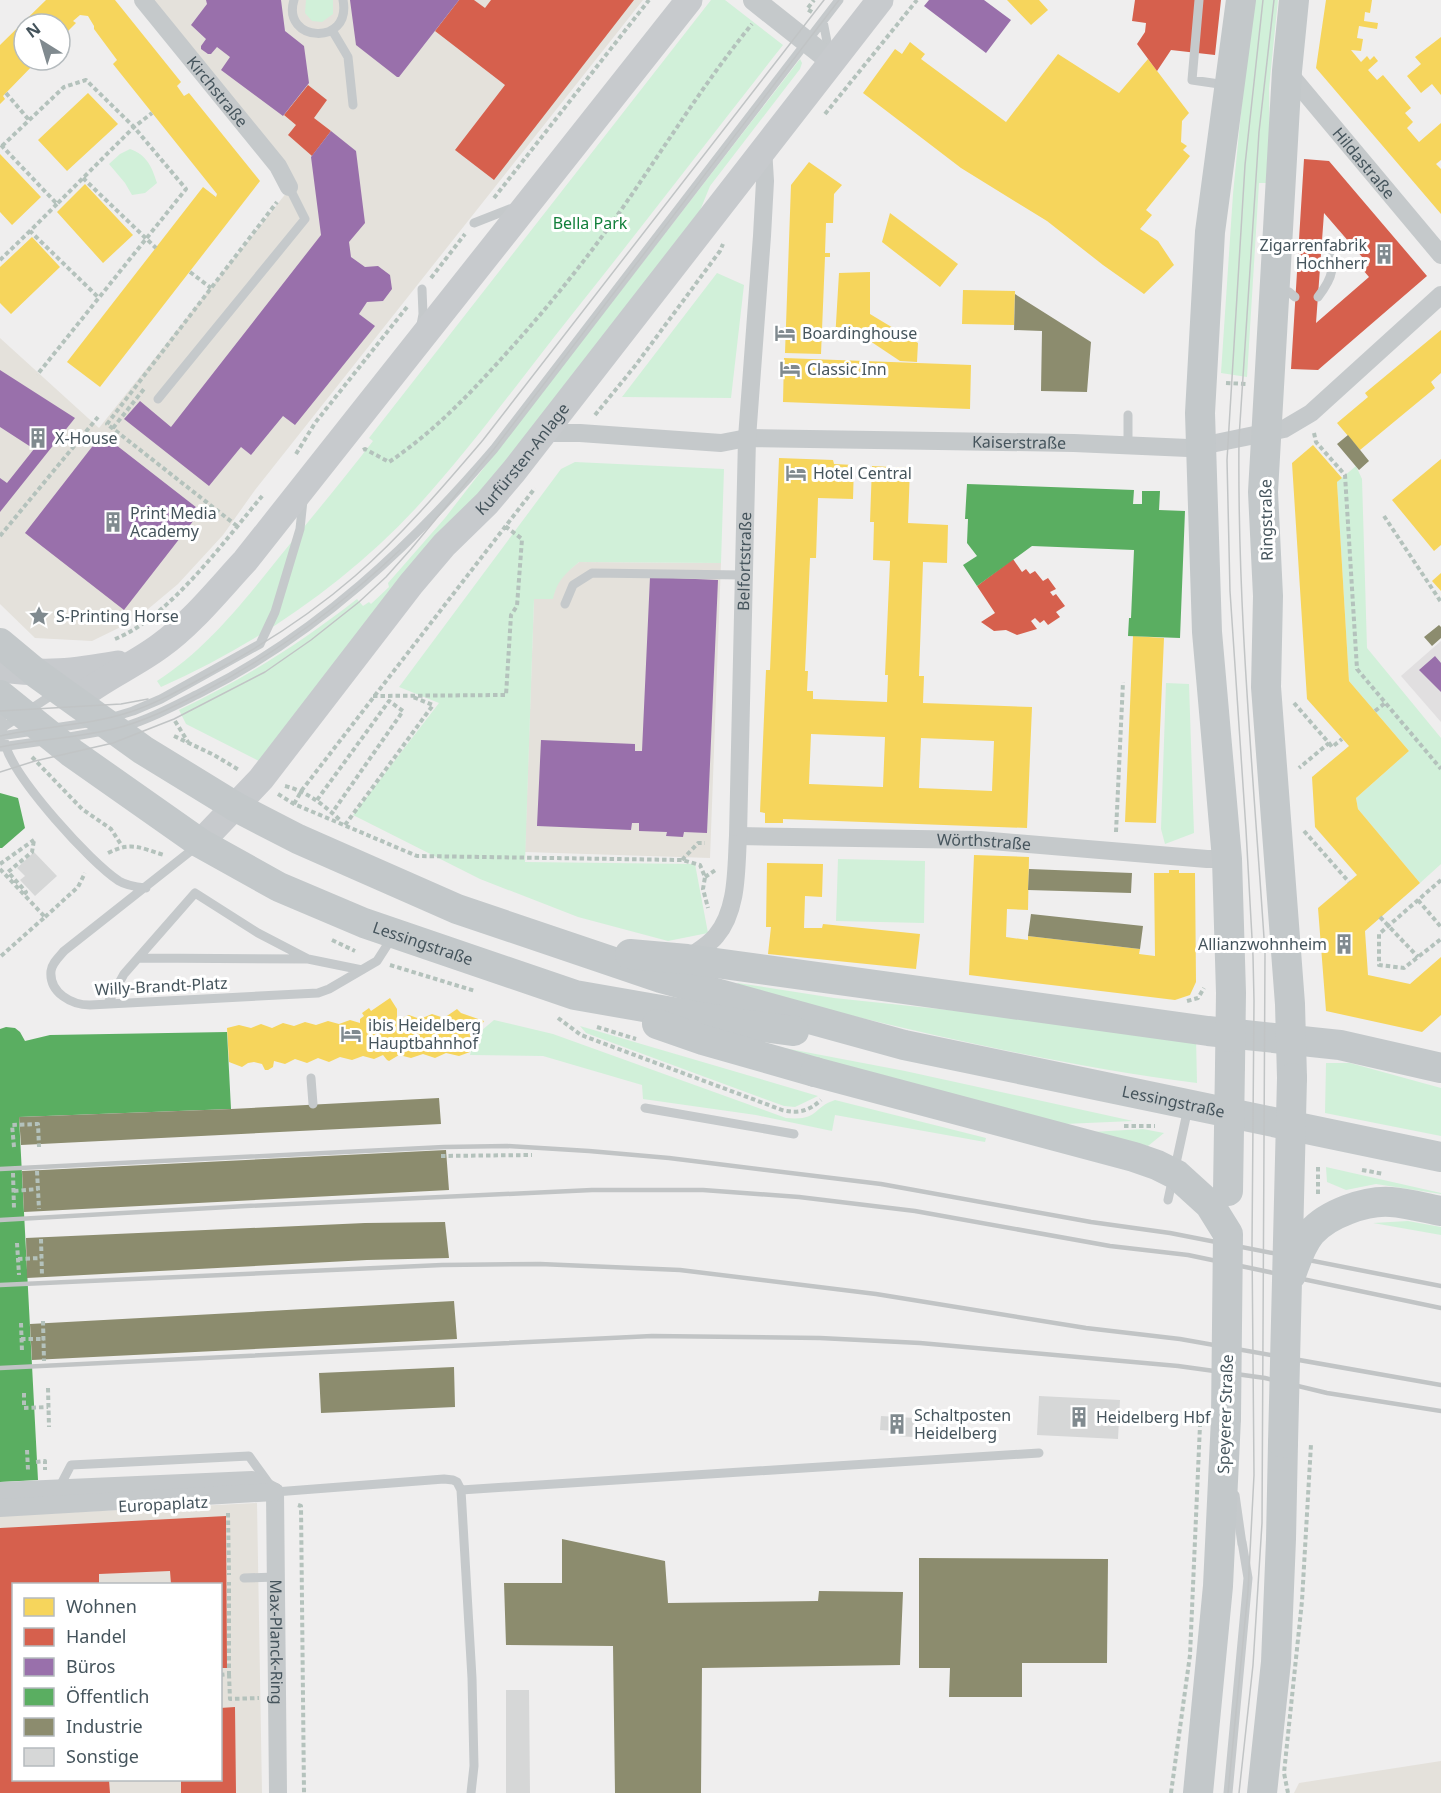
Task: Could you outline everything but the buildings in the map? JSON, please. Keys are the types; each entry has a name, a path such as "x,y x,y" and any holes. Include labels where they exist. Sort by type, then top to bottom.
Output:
{"main road":[{"path":"20,722 70,707 71,689 93,686 138,660 170,638 209,600 245,561 689,0"},
{"name":"Kurfürsten-Anlage","path":"200,843 261,779 411,584 444,545 487,502 544,433 880,0"},
{"path":"1231,1034 1227,859 1207,632 1201,382 1210,232 1242,0"},
{"name":"Ringstraße","path":"1291,1041 1266,687 1268,596 1263,492 1268,432 1268,372 1284,294 1287,71 1294,0"},
{"name":"Lessingstraße","path":"0,643 36,673 71,689 112,727 143,750 236,807 298,839 446,904 673,981 904,1045 1441,1157"},
{"path":"0,669 36,673 72,672 138,660"},
{"name":"Lessingstraße","path":"20,722 200,843 279,886 394,934 575,995 747,1025 904,1045"},
{"path":"394,934 446,904"},
{"path":"568,946 687,959 1231,1034 1344,1046 1440,1066"},
{"path":"575,995 703,1040 815,1072 1053,1134 1157,1165 1177,1175 1200,1194 1210,1205 1228,1234"},
{"name":"Speyerer Straße","path":"1198,1793 1218,1586 1213,1419 1228,1234 1227,1153 1231,1034"},
{"path":"1262,1793 1276,1651 1281,1539 1291,1041"},
{"path":"1285,1292 1304,1243 1311,1233 1328,1219 1359,1206 1389,1202 1441,1211"}],"street":[{"name":"Kirchstraße","path":"143,0 279,166 289,187"},
{"path":"759,4 831,61"},
{"name":"Hildastraße","path":"1287,71 1441,255"},
{"name":"Belfortstraße","path":"687,959 716,936 729,916 734,889 738,836 747,438 762,236 765,181 763,148"},
{"name":"Kaiserstraße","path":"544,433 580,433 721,443 747,438 1188,448 1284,429 1311,413 1441,295"},
{"name":"Wörthstraße","path":"738,836 980,840 1227,859"},
{"path":"0,1491 252,1480 275,1492"},
{"path":"0,1508 275,1492"},
{"name":"Max-Planck-Ring","path":"275,1492 278,1793"}],"lane":[{"path":"294,0 292,14 301,28 316,34 332,30 339,24 343,16 343,0"},
{"path":"20,722 112,727 144,719 229,678 283,646 352,593 406,544 456,492 501,440 839,0"},
{"path":"1199,0 1191,80 1231,86"},
{"path":"823,21 831,61"},
{"path":"332,30 348,57 353,105"},
{"path":"158,399 304,219 289,187"},
{"path":"474,223 492,218 533,199"},
{"path":"1318,297 1332,276 1333,260 1325,243"},
{"path":"417,344 423,314 422,289"},
{"path":"1128,415 1128,445"},
{"path":"20,722 112,727 133,711 156,702 260,644 275,612 300,529 304,486"},
{"path":"565,604 573,585 592,573 743,575"},
{"path":"3,747 20,722 71,689"},
{"path":"3,747 20,722"},
{"path":"3,747 21,776 86,851 121,882 146,888"},
{"name":"Willy-Brandt-Platz","path":"200,843 64,951 53,965 51,975 62,996 79,1005 309,994 329,989 377,962"},
{"path":"108,1003 124,974 195,892 258,933 308,959"},
{"path":"377,962 394,934"},
{"path":"138,957 308,959 362,970"},
{"path":"311,1078 313,1104"},
{"path":"1168,1200 1188,1105"},
{"path":"645,1108 794,1134"},
{"path":"1213,1419 1233,1474"},
{"path":"461,1490 1039,1453"},
{"path":"275,1492 444,1479 458,1482 461,1490 471,1678 474,1766 471,1793"},
{"path":"1228,1793 1248,1578 1234,1486"},
{"path":"244,1578 276,1577"}],"path":[{"path":"291,461 315,423 649,0"},
{"path":"358,457 364,449 389,462 434,427 486,375 550,304 586,259 726,58 759,4"},
{"path":"38,375 186,189 134,127 87,80 64,87 1,146 57,204"},
{"path":"6,93 29,120"},
{"path":"0,260 134,127 152,113"},
{"path":"83,178 156,248"},
{"path":"237,526 107,424 289,187"},
{"path":"30,231 99,298"},
{"path":"602,408 720,251 724,242"},
{"path":"190,273 211,288"},
{"path":"1201,382 1251,385 1252,371 1268,372"},
{"path":"113,428 144,389 158,399"},
{"path":"1311,413 1316,442 1345,475 1357,669 1441,769"},
{"path":"0,536 98,417"},
{"path":"345,825 302,790 539,483"},
{"path":"112,640 146,622 186,586 268,489"},
{"path":"1384,516 1441,602"},
{"path":"373,696 506,695 511,615 518,596 522,539 505,526"},
{"path":"1115,851 1123,681"},
{"path":"345,825 433,705 410,695"},
{"path":"317,800 389,701 403,711 332,813"},
{"path":"1295,714 1294,703 1332,747 1342,739"},
{"path":"1375,711 1385,703"},
{"path":"188,742 239,770"},
{"path":"1299,768 1329,743"},
{"path":"1298,757 1300,778"},
{"path":"43,769 82,809 111,829 122,846 108,854"},
{"path":"294,804 417,856 682,860 700,865 705,877 703,889 716,936"},
{"path":"1304,841 1303,830 1349,882"},
{"path":"0,864 34,840 32,852 8,872 21,884 26,892 24,894"},
{"path":"682,860 698,843 705,843"},
{"path":"0,869 45,917"},
{"path":"0,957 78,887 85,873"},
{"path":"1441,880 1379,934 1379,965 1404,968 1441,939"},
{"path":"1418,900 1441,927"},
{"path":"1380,917 1418,957"},
{"path":"377,962 475,991"},
{"path":"1177,1001 1186,1002 1198,998 1204,988 1204,977"},
{"path":"14,1147 12,1125 38,1124 39,1147"},
{"path":"441,1156 532,1155"},
{"path":"1318,1160 1318,1203 1328,1219"},
{"path":"37,1171 39,1209"},
{"path":"13,1173 14,1209"},
{"path":"14,1191 38,1189"},
{"path":"41,1239 42,1276"},
{"path":"17,1243 19,1275"},
{"path":"18,1259 42,1257"},
{"path":"43,1321 44,1361"},
{"path":"21,1323 22,1352"},
{"path":"21,1339 44,1339"},
{"path":"48,1388 49,1427"},
{"path":"24,1393 24,1408 48,1407"},
{"path":"1171,1793 1190,1655 1213,1419"},
{"path":"1288,1793 1284,1773 1302,1601 1311,1442"},
{"path":"27,1450 28,1470 45,1469 45,1461 36,1462"},
{"path":"275,1492 301,1506 304,1793"},
{"name":"Europaplatz","path":"217,1514 228,1513 229,1674"},
{"path":"222,1675 229,1674 230,1699 278,1697"}],"shaded area":[{"path":"151,0 643,0 255,490 223,535 178,584 135,620 92,641 35,638 0,604 0,338 99,428 295,182"},
{"path":"579,562 721,563 710,858 525,852 534,599 552,599 563,575"},
{"path":"1441,641 1441,722 1401,676"},
{"path":"257,1503 262,1793 0,1793 0,1516"},
{"path":"1441,1761 1441,1793 1294,1793 1299,1783"}],"green space":[{"path":"306,0 333,0 333,14 322,22 312,21 305,13"},
{"name":"Bella Park","path":"711,0 725,0 783,45 475,438 416,508 389,536 329,587 265,632 161,687 157,681 192,654 224,623 350,470 373,441 369,438"},
{"path":"1252,0 1278,0 1269,88 1270,183 1259,183 1247,377 1221,373 1233,194"},
{"path":"800,59 802,63 800,69 710,186 697,218 524,441 259,761 186,724 179,710 271,659 357,599 363,606 369,602 371,604 389,587 388,583 445,518"},
{"path":"130,149 145,158 155,177 157,183 145,193 132,195 109,164"},
{"path":"717,273 744,285 731,398 622,397"},
{"path":"575,462 724,469 721,563 579,562 562,578 553,599 534,599 525,862 695,864 708,933 668,941 578,917 480,879 353,815 439,703 399,687 561,469"},
{"path":"1356,466 1362,479 1367,648 1441,738 1441,864 1420,883 1358,809 1356,798 1409,751 1349,681 1337,482"},
{"path":"1166,683 1189,684 1194,833 1165,844 1161,829"},
{"path":"838,859 925,861 924,923 836,921"},
{"path":"738,983 834,998 1196,1036 1197,1083 1022,1054 733,987"},
{"path":"494,1020 553,1034 786,1118 805,1118 835,1100 986,1138 985,1142 835,1115 832,1131 756,1115 643,1099 642,1085 543,1056 470,1055 475,1036"},
{"path":"580,1026 818,1096 795,1107 784,1106 586,1033"},
{"path":"743,1040 905,1071 1133,1121 1064,1124"},
{"path":"1326,1063 1350,1063 1441,1088 1441,1136 1325,1113"},
{"path":"1143,1129 1164,1133 1148,1146 1092,1132"},
{"path":"1326,1167 1441,1194 1376,1184 1346,1190 1327,1182"},
{"path":"1408,1221 1441,1227 1441,1235 1373,1223"}],"tram line":[{"path":"0,736 114,717 158,701 263,643 319,605 355,576 405,528 483,440 824,0"},
{"path":"0,772 35,761 113,743 174,719 265,672 311,640 359,602 411,549 494,449 839,0"},
{"path":"1228,1793 1248,1591 1254,1475 1252,1244 1254,1001 1246,830 1230,591 1227,460 1245,165 1263,0"},
{"path":"1239,1793 1253,1665 1262,1523 1265,953 1243,631 1239,438 1259,132 1274,0"},
{"path":"0,747 117,728 148,718 187,700 278,648 353,592 400,550"},
{"path":"0,711 121,704 148,699"}],"railway":[{"path":"0,1169 444,1147 507,1146 589,1151 669,1158 881,1184 1091,1222 1170,1233 1441,1286"},
{"path":"0,1220 592,1190 703,1190 799,1197 915,1211 1110,1246 1188,1255 1441,1308"},
{"path":"0,1285 442,1265 540,1264 680,1270 876,1294 1086,1328 1180,1339 1441,1385"},
{"path":"0,1368 652,1336 820,1338 920,1343 1178,1366 1265,1378 1327,1393 1441,1411"}],"place":[{"name":"Zigarrenfabrik Hochherr","path":"1384,254"},
{"name":"Boardinghouse","path":"785,333"},
{"name":"Classic Inn","path":"790,369"},
{"name":"X-House","path":"38,438"},
{"name":"Hotel Central","path":"796,473"},
{"name":"Print Media Academy","path":"113,522"},
{"name":"S-Printing Horse","path":"39,616"},
{"name":"Allianzwohnheim","path":"1344,944"},
{"name":"ibis Heidelberg Hauptbahnhof","path":"351,1034"},
{"name":"Heidelberg Hbf","path":"1079,1417"},
{"name":"Schaltposten Heidelberg","path":"897,1424"}]}
